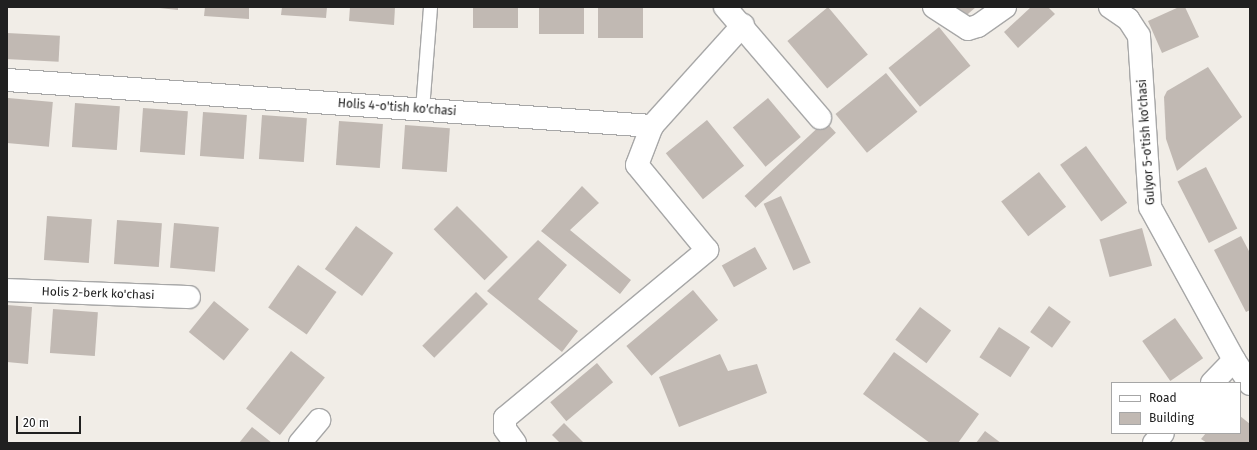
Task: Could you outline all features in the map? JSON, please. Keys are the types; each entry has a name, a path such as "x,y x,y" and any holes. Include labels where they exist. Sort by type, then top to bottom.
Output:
{"street":[{"path":"725,7 743,25 820,118"},
{"path":"934,7 968,29 978,26 1005,7"},
{"name":"Gulyor 5-o'tish ko'chasi","path":"1110,7 1128,20 1139,36 1150,207 1234,360 1250,384"},
{"path":"510,436 505,418 707,250 637,164 652,126 743,25"},
{"name":"Holis 4-o'tish ko'chasi","path":"7,80 652,126"},
{"name":"Holis 2-berk ko'chasi","path":"7,290 189,297"},
{"path":"1213,382 1234,360"},
{"path":"300,443 320,420"},
{"path":"1154,443 1162,434"}],"lane":[{"path":"422,109 430,7"}],"building":[{"path":"150,7 178,7 178,10"},
{"path":"205,7 249,7 249,19 204,16"},
{"path":"282,7 327,7 326,18 281,15"},
{"path":"350,7 395,7 394,25 349,21"},
{"path":"473,7 518,7 518,28 473,28"},
{"path":"539,7 584,7 584,34 539,34"},
{"path":"598,7 643,7 643,38 598,38"},
{"path":"828,7 868,54 827,89 787,41"},
{"path":"950,7 976,7 961,20"},
{"path":"1031,7 1048,7 1055,14 1018,48 1004,32"},
{"path":"1179,7 1185,7 1199,37 1162,53 1148,21"},
{"path":"939,27 970,66 920,107 888,68"},
{"path":"7,33 60,36 59,62 7,59"},
{"path":"1208,67 1242,117 1177,171 1166,139 1164,97 1167,91"},
{"path":"886,73 917,112 867,153 835,114"},
{"path":"8,98 53,102 49,147 7,143"},
{"path":"768,98 801,137 766,167 733,128"},
{"path":"75,103 120,106 117,150 72,147"},
{"path":"143,108 188,111 185,155 140,152"},
{"path":"203,112 247,115 244,159 200,156"},
{"path":"262,115 307,118 304,162 259,159"},
{"path":"707,120 744,166 703,199 666,153"},
{"path":"339,121 383,124 380,168 336,165"},
{"path":"825,121 836,133 755,208 745,196"},
{"path":"405,125 450,128 447,172 402,169"},
{"path":"1086,146 1127,203 1101,221 1060,165"},
{"path":"1206,167 1237,228 1209,243 1177,182"},
{"path":"1039,172 1066,207 1028,236 1001,202"},
{"path":"582,186 599,203 570,230 631,280 620,294 541,231"},
{"path":"781,196 811,263 793,270 764,204"},
{"path":"457,206 508,257 485,280 434,229"},
{"path":"47,216 92,219 89,263 44,260"},
{"path":"117,220 162,223 159,267 114,264"},
{"path":"174,223 219,227 215,272 170,268"},
{"path":"356,226 393,253 362,296 325,269"},
{"path":"1142,228 1152,266 1110,277 1099,239"},
{"path":"1241,236 1250,253 1250,310 1246,312 1214,250"},
{"path":"538,240 567,265 538,299 578,331 562,352 487,291"},
{"path":"755,247 767,269 734,287 722,265"},
{"path":"298,265 337,292 307,335 268,308"},
{"path":"693,290 718,320 651,376 626,346"},
{"path":"476,292 488,304 434,358 422,346"},
{"path":"214,301 249,329 224,360 189,332"},
{"path":"7,305 32,307 28,364 7,362"},
{"path":"1049,306 1071,322 1052,348 1030,332"},
{"path":"920,307 951,330 926,363 895,340"},
{"path":"53,309 98,312 95,356 50,353"},
{"path":"1175,318 1203,358 1170,381 1142,341"},
{"path":"999,327 1030,347 1010,377 979,357"},
{"path":"291,351 325,377 280,435 246,409"},
{"path":"894,352 979,414 958,443 930,443 863,394"},
{"path":"720,354 728,371 757,364 767,393 679,427 659,377"},
{"path":"597,363 613,382 566,421 550,402"},
{"path":"1241,417 1250,424 1250,443 1207,443 1201,439 1205,434 1241,434"},
{"path":"564,423 584,443 560,443 552,435"},
{"path":"252,427 272,443 239,443"},
{"path":"985,431 1001,443 976,443"}]}
